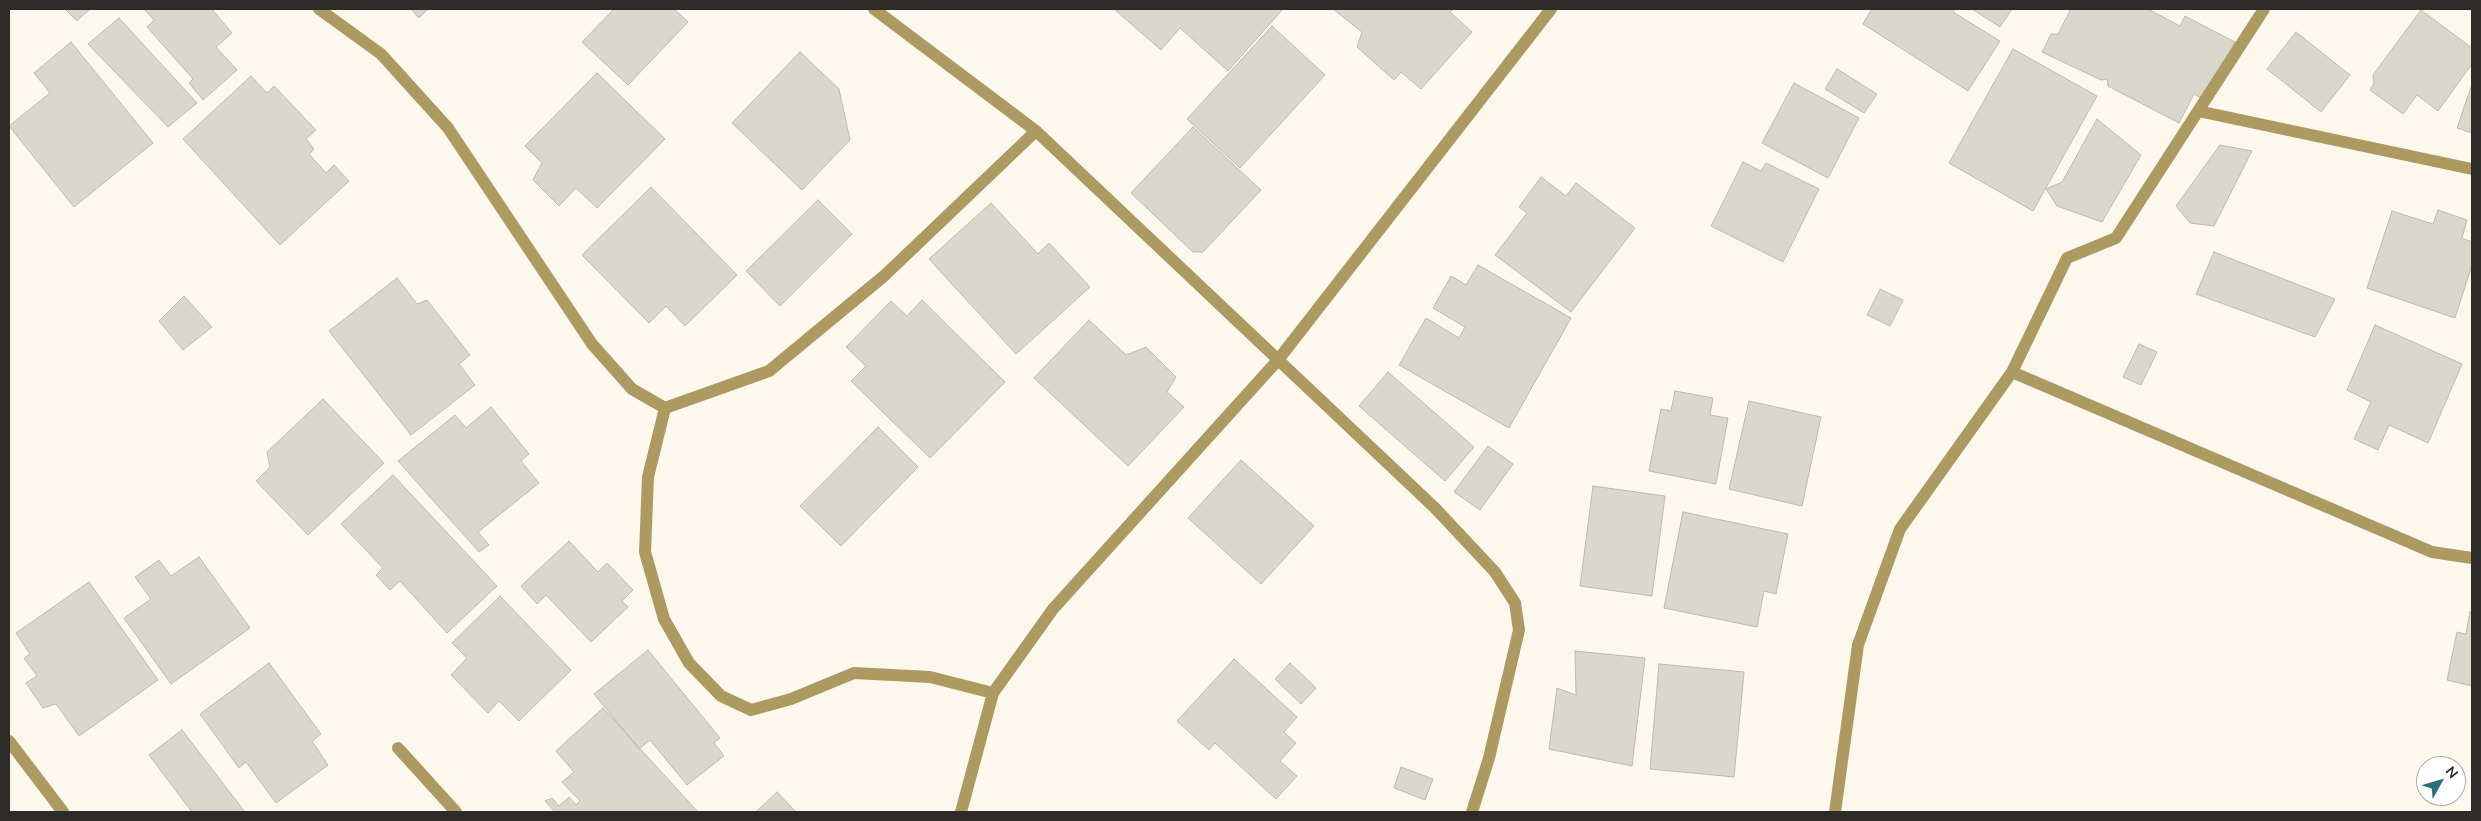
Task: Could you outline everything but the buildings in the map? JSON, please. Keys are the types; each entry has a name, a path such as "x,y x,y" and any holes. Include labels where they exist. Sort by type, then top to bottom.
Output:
{"street":[{"path":"319,9 381,54 448,128 592,344 632,389 665,408"},
{"path":"874,9 1036,131 1435,508 1495,572 1515,602 1518,630 1488,758 1472,812"},
{"path":"962,812 993,693 1054,609 1278,360 1550,9"},
{"path":"1835,812 1858,645 1900,529 2012,372 2067,258 2116,238 2264,9"},
{"path":"2198,111 2472,169"},
{"path":"665,408 769,370 884,276 1036,131"},
{"path":"2012,372 2432,552 2472,558"},
{"path":"665,408 648,477 646,552 664,619 689,663 721,696 751,710 792,699 854,673 930,677 993,693"},
{"path":"9,741 63,812"},
{"path":"398,748 456,812"}]}
